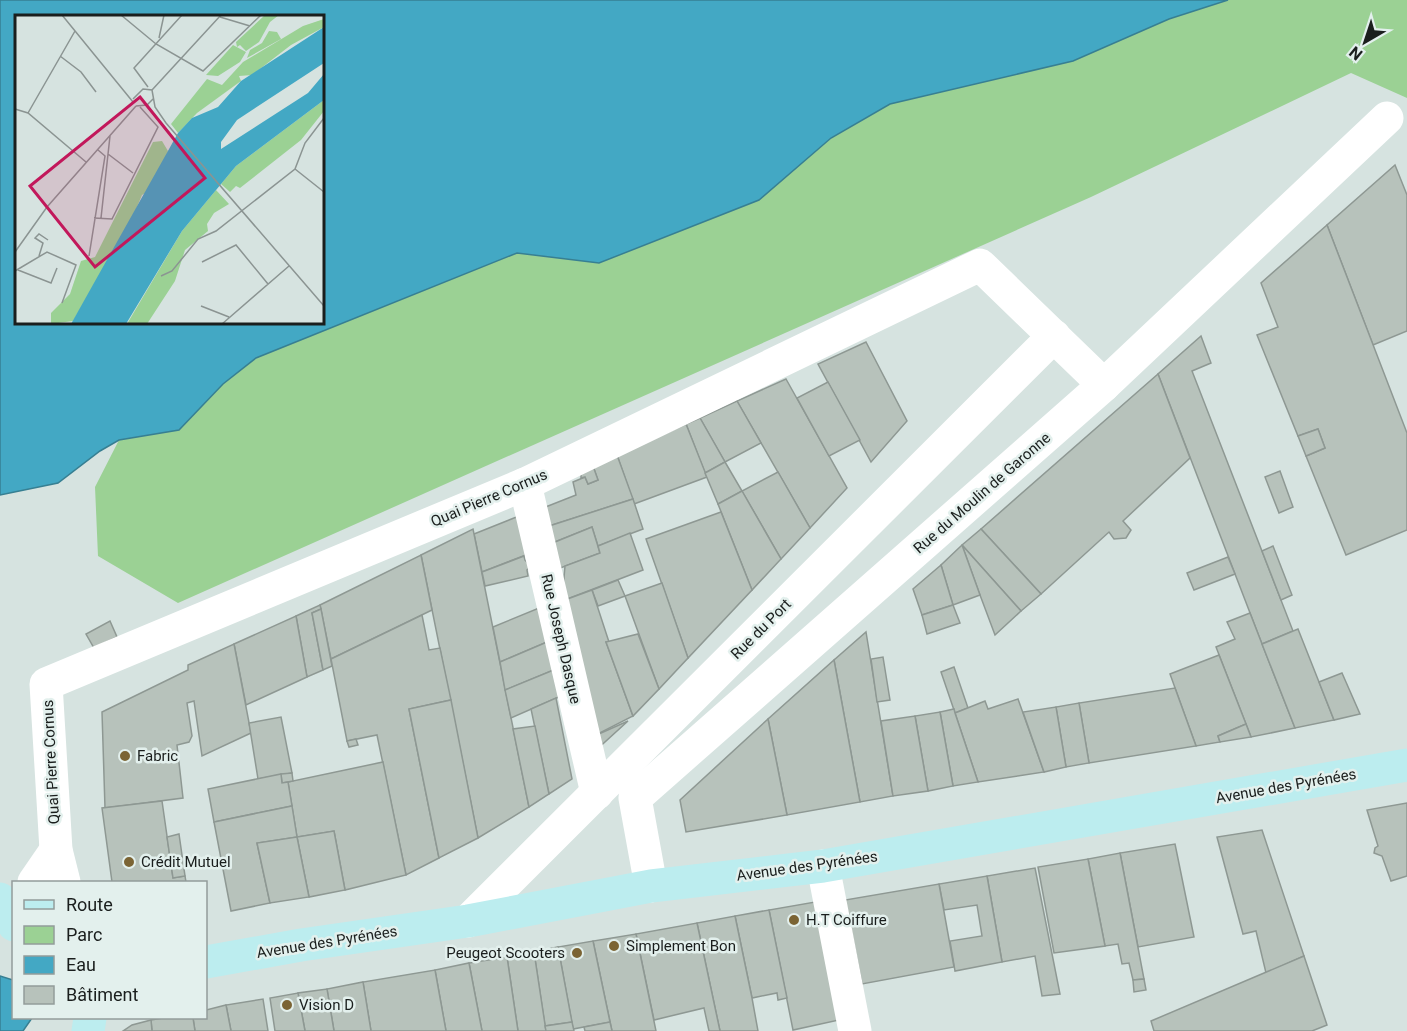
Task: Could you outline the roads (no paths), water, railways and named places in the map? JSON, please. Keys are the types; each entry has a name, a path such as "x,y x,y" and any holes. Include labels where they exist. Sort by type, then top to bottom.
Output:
{"main road":[{"name":"Avenue des Pyrénées","path":"207,962 301,945 468,921 651,886 823,866 1407,765"}],"street":[{"name":"Rue du Moulin de Garonne","path":"651,886 635,798 1104,385 1387,118"},
{"name":"Quai Pierre Cornus","path":"64,881 57,849 46,684 525,484 980,265 1054,336"},
{"path":"1054,336 1104,385"},
{"name":"Rue du Port","path":"468,921 1054,336"},
{"name":"Rue Joseph Dasque","path":"525,484 597,793"},
{"path":"35,881 57,849"},
{"path":"823,866 855,1031"}],"water":[{"path":"0,0 1228,0 1169,19 1073,61 890,104 831,138 759,200 599,263 517,253 256,358 223,384 179,430 119,440 100,451 58,483 0,495"},
{"path":"0,976 12,980 12,1019 31,1019 23,1031 0,1031"}],"place":[{"name":"Fabric","path":"125,756"},
{"name":"Crédit Mutuel","path":"129,862"},
{"name":"H.T Coiffure","path":"794,920"},
{"name":"Simplement Bon","path":"614,946"},
{"name":"Peugeot Scooters","path":"577,953"},
{"name":"Vision D","path":"287,1005"}]}
